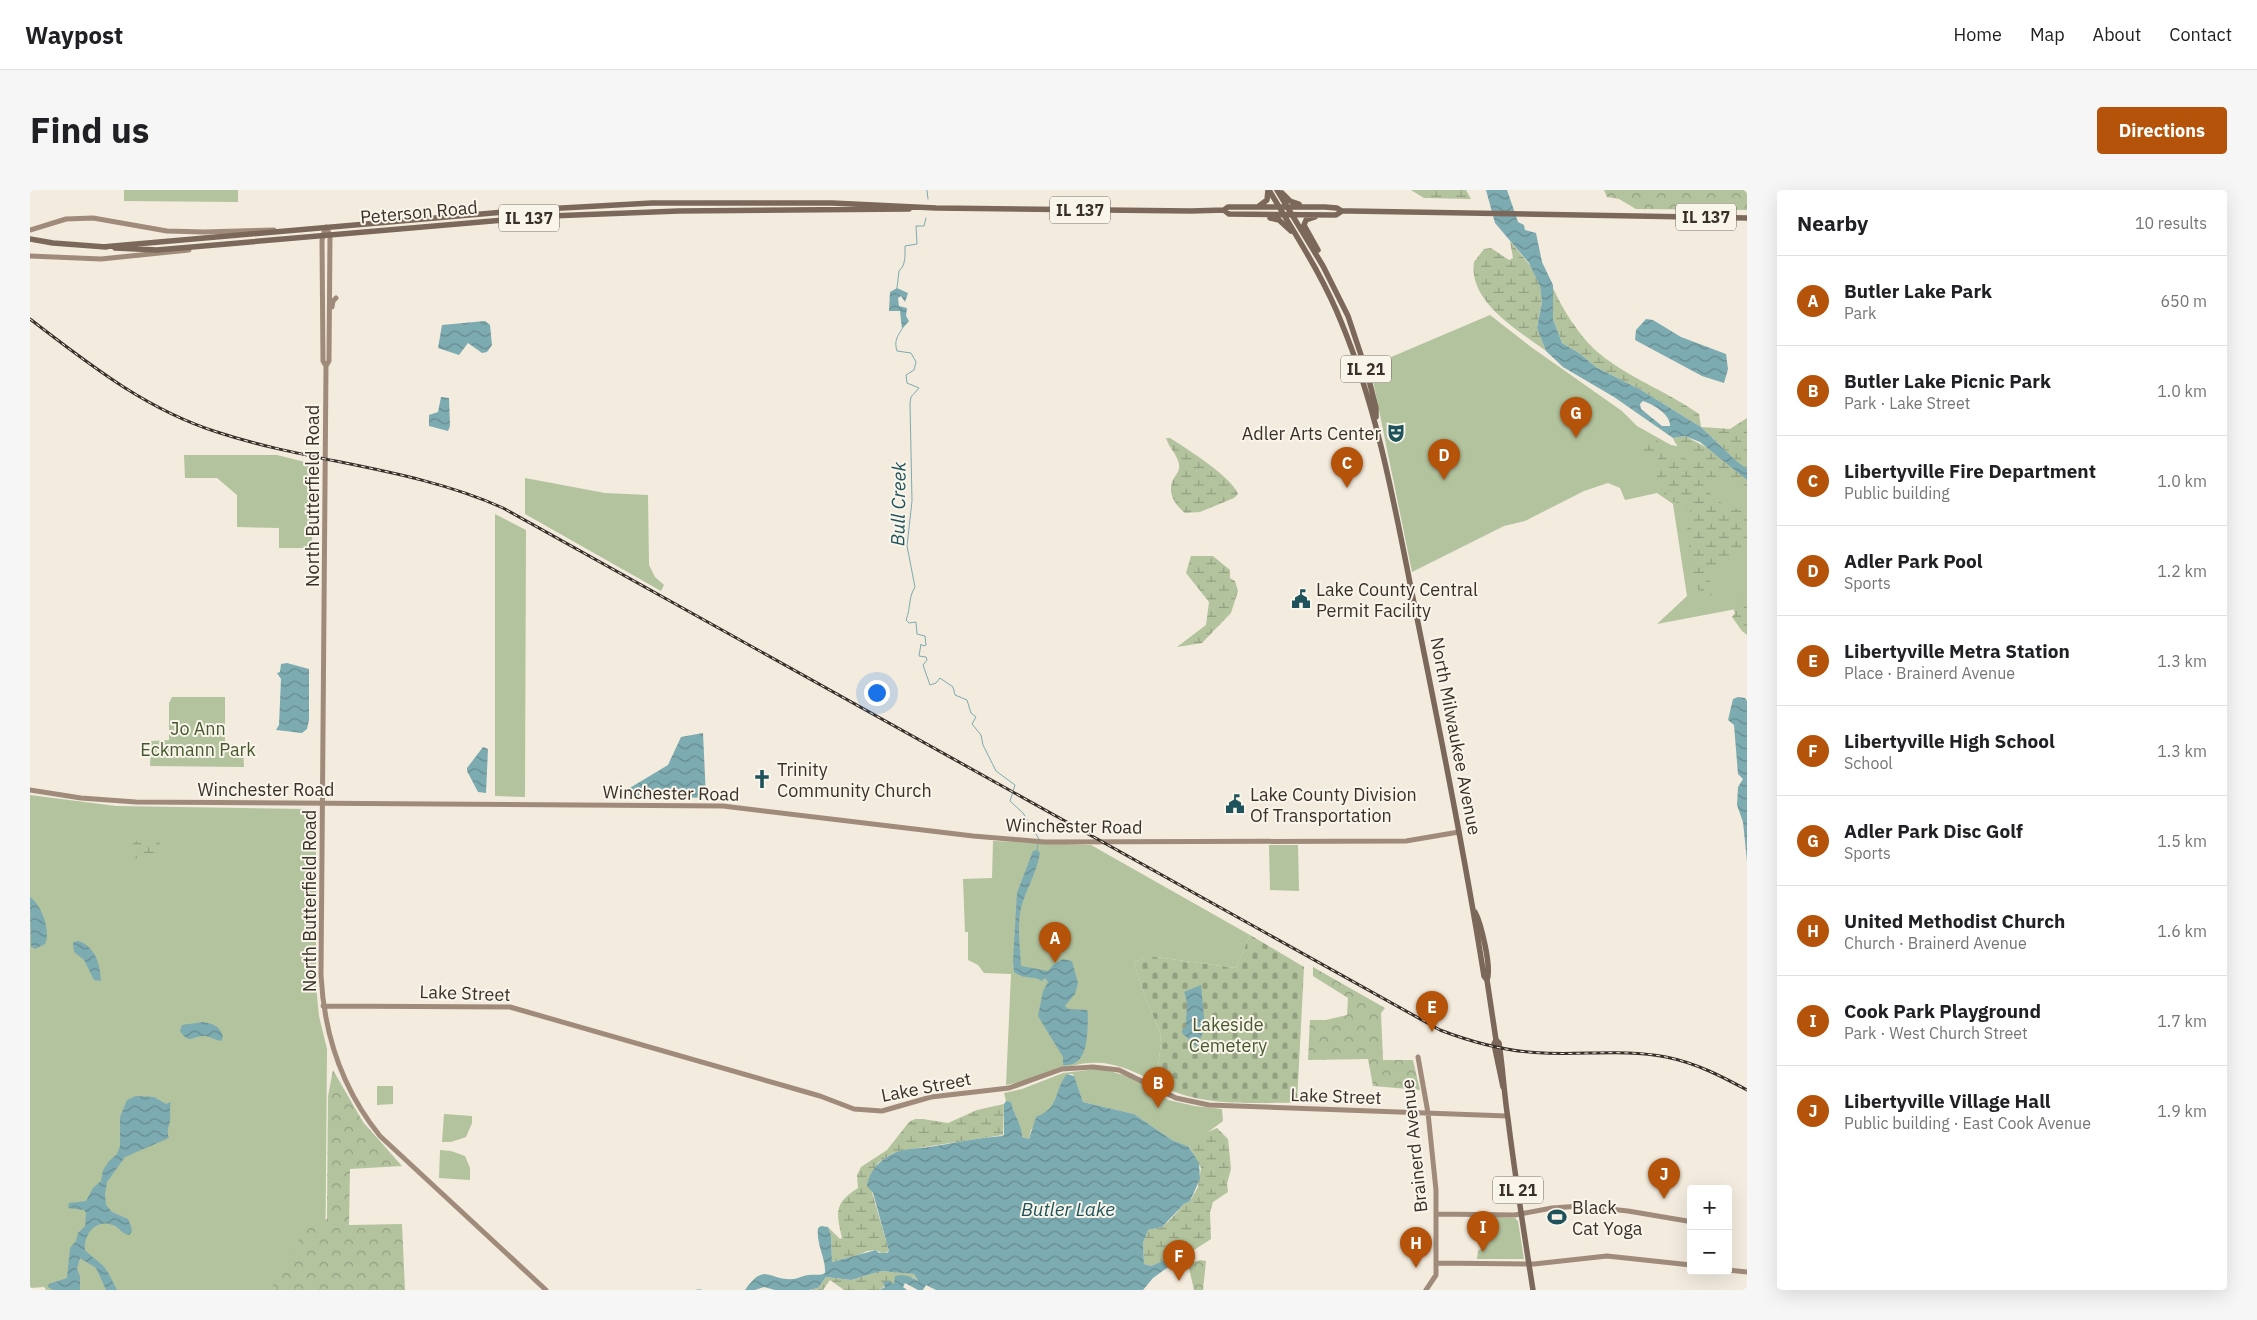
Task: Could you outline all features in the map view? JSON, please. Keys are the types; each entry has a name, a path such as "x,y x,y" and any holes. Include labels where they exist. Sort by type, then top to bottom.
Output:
{"main road":[{"path":"1256,207 1267,200 1269,190"},
{"name":"North Milwaukee Avenue","path":"1269,190 1327,290 1341,320 1375,420 1394,501 1475,912 1474,923 1484,976 1487,980 1496,1040 1494,1044 1495,1052 1500,1081 1504,1089 1533,1290"},
{"path":"1278,190 1294,204 1321,204 1325,207"},
{"name":"North Milwaukee Avenue","path":"1278,190 1323,266 1348,316 1365,363 1376,408 1375,420"},
{"name":"Peterson Road","path":"102,247 526,210 652,203 841,204 936,208 1224,210 1228,207 1325,207 1337,208 1342,212"},
{"name":"Peterson Road","path":"102,247 157,250 528,218 626,212 936,208"},
{"name":"Peterson Road","path":"1224,210 1229,214 1283,214"},
{"name":"IL 137","path":"1283,214 1336,216 1342,212 1488,213 1747,218"},
{"path":"1237,214 1242,218 1276,218 1292,233 1295,233"},
{"path":"1323,215 1308,219 1304,225 1322,257 1323,266"},
{"name":"Peterson Road","path":"30,230 66,220 93,218 167,231 294,230"},
{"name":"North Butterfield Road","path":"326,227 329,361 326,366 321,975 323,1006 328,1033 337,1062 356,1101 375,1130 392,1148 546,1290"},
{"name":"North Butterfield Road","path":"326,236 322,306 323,361 326,366"},
{"name":"IL 137","path":"33,239 53,243 102,247"},
{"name":"Peterson Road","path":"30,256 101,259 264,240"},
{"path":"322,306 329,295"},
{"path":"329,337 332,305 336,298"},
{"name":"Winchester Road","path":"30,790 81,798 136,802 723,806 1045,842 1406,841 1459,832"},
{"name":"Lake Street","path":"323,1006 510,1007 820,1096 854,1109 868,1112 891,1109 948,1094 1009,1088 1062,1069 1093,1067 1119,1070 1176,1098 1201,1104 1507,1116"},
{"name":"Brainerd Avenue","path":"1418,1057 1428,1113 1436,1190 1437,1263 1435,1279 1426,1290"},
{"path":"1436,1214 1521,1213 1581,1206 1628,1211 1687,1221"},
{"path":"1437,1263 1529,1264 1606,1256 1687,1265"},
{"path":"1732,1270 1747,1272"}],"green space":[{"path":"124,190 238,190 238,202 124,201"},
{"path":"1411,190 1466,190 1471,199 1424,198"},
{"path":"1604,190 1747,190 1747,210 1636,209 1619,199 1607,197"},
{"path":"1510,241 1534,270 1540,286 1542,302 1537,328 1546,351 1497,314 1479,290 1474,276 1474,262 1484,249 1491,248 1509,260 1513,258"},
{"path":"1553,288 1571,320 1594,349 1616,366 1699,414 1701,427 1641,390 1596,367 1579,353 1562,343 1553,319"},
{"path":"1490,315 1531,347 1622,411 1637,426 1671,445 1710,452 1747,445 1747,607 1657,624 1687,596 1673,504 1657,493 1625,500 1620,488 1608,483 1584,491 1525,521 1504,526 1412,572 1370,366"},
{"path":"1747,418 1747,469 1735,460 1701,427 1730,429"},
{"path":"1685,436 1713,451 1747,480 1747,491 1728,475 1721,474 1717,478 1704,478 1703,481 1716,499 1733,508 1747,512 1747,543 1719,565 1706,568 1705,578 1711,582 1714,591 1710,597 1704,595 1695,586 1692,577 1687,524 1692,514 1685,505 1668,500 1664,494 1659,484 1656,468 1659,456 1657,453 1651,457 1644,453 1643,446 1649,445 1653,439 1657,440 1676,462 1682,456 1692,463 1695,462 1695,459 1682,450 1673,438"},
{"path":"1166,438 1170,438 1208,464 1234,487 1238,494 1234,498 1200,512 1185,513 1175,502 1171,493 1172,483 1179,470 1179,464"},
{"path":"184,455 277,455 313,464 312,548 279,548 279,528 237,527 237,495 217,478 185,478"},
{"path":"525,478 605,493 648,495 649,565 655,577 664,585 661,591 525,514"},
{"path":"495,514 526,530 525,797 495,796"},
{"path":"1191,556 1213,556 1230,570 1230,578 1235,581 1238,591 1231,613 1202,643 1177,647 1206,625 1209,602 1186,573"},
{"path":"1742,599 1747,605 1747,635 1732,617 1735,613 1734,602"},
{"name":"Jo Ann Eckmann Park","path":"172,697 225,697 225,746 243,746 244,767 150,766 151,741 169,740 169,703"},
{"path":"30,795 116,806 309,809 316,812 316,986 319,1016 327,1049 325,1290 46,1290 44,1287 30,1288"},
{"path":"146,836 160,837 160,847 149,857 142,859 134,858 129,849 132,844"},
{"path":"993,841 1091,845 1250,935 1236,968 1156,957 1145,957 1134,963 1146,1000 1160,1032 1161,1043 1156,1083 1133,1071 1113,1065 1096,1063 1080,1064 1006,1085 1011,974 984,973 978,965 968,960 968,932 965,932 963,879 992,878"},
{"path":"1269,845 1298,845 1299,891 1270,890"},
{"name":"Lakeside Cemetery","path":"1250,935 1304,967 1297,1103 1242,1103 1207,1100 1189,1097 1156,1083 1161,1043 1160,1032 1146,1000 1134,963 1145,957 1156,957 1236,968"},
{"path":"1313,967 1385,1008 1381,1013 1383,1060 1413,1060 1420,1090 1373,1086 1368,1059 1308,1060 1310,1020 1326,1020 1347,1015 1348,998 1313,976"},
{"path":"1097,1069 1136,1079 1168,1100 1222,1109 1223,1121 1188,1147 1172,1140 1134,1114 1083,1102 1073,1074 1067,1074 1054,1103 1031,1130 1029,1139 1022,1137 1011,1103 1006,1101 1004,1093 1022,1089 1063,1073"},
{"path":"333,1070 363,1122 402,1166 350,1169 349,1225 402,1224 405,1290 274,1290 273,1284 305,1229 327,1219 328,1096"},
{"path":"377,1086 393,1086 393,1104 377,1105"},
{"path":"1004,1104 1003,1135 905,1150 893,1153 878,1163 871,1189 889,1251 883,1254 876,1250 867,1251 855,1257 832,1262 831,1235 828,1227 840,1239 842,1238 838,1215 839,1209 845,1198 858,1188 857,1175 861,1167 887,1150 909,1122 915,1119 923,1119 948,1123 977,1110"},
{"path":"444,1114 472,1116 472,1123 466,1137 451,1142 442,1142"},
{"path":"1217,1128 1228,1139 1231,1169 1227,1184 1228,1192 1213,1202 1210,1212 1211,1239 1191,1252 1188,1260 1175,1261 1172,1257 1151,1266 1144,1264 1143,1243 1148,1230 1162,1227 1184,1204 1190,1201 1198,1187 1201,1168 1189,1146 1195,1138"},
{"path":"440,1150 451,1151 465,1156 470,1168 470,1180 439,1178"},
{"path":"1471,1215 1515,1218 1518,1221 1524,1259 1477,1259 1478,1251 1486,1244 1486,1237 1479,1236 1481,1221 1472,1221"},
{"path":"1200,1260 1206,1261 1203,1290 1194,1290 1188,1264"},
{"path":"881,1271 914,1274 918,1282 912,1277 886,1285 880,1290 844,1290 830,1280 823,1290 809,1290 818,1288 826,1277 851,1280"}],"water":[{"path":"1486,190 1507,190 1518,222 1524,225 1525,230 1536,233 1542,262 1553,285 1553,319 1562,343 1579,353 1596,367 1641,390 1701,427 1747,469 1747,480 1700,442 1685,436 1673,438 1614,397 1563,367 1546,351 1537,328 1542,302 1540,286 1529,263 1495,223","holes":["1643,401 1665,414 1670,422 1670,426 1662,426 1641,409 1640,404"]},
{"path":"897,288 908,293 905,302 901,296 898,298 899,306 907,308 906,316 909,321 902,329 900,311 889,311 890,292"},
{"path":"1646,319 1653,320 1681,337 1726,354 1728,369 1724,383 1702,376 1635,340 1636,330"},
{"path":"485,321 490,325 492,345 487,352 482,353 468,343 459,355 438,348 442,325"},
{"path":"441,397 449,398 450,426 448,431 429,426 429,415 438,412"},
{"path":"287,663 309,669 309,720 307,729 302,733 276,730 279,725 281,679 277,673 280,672 281,664"},
{"path":"1738,697 1745,698 1747,701 1747,861 1743,822 1737,805 1738,787 1743,779 1738,774 1734,725 1728,720 1733,699"},
{"path":"703,733 706,798 618,795 668,765 681,737"},
{"path":"483,747 488,749 486,793 478,792 467,771 467,768"},
{"path":"1037,850 1040,853 1039,860 1023,901 1019,922 1021,966 1048,971 1053,965 1063,959 1072,961 1078,983 1075,994 1065,1006 1068,1009 1087,1010 1088,1014 1087,1038 1083,1055 1072,1064 1063,1065 1063,1057 1038,1016 1043,991 1048,982 1045,978 1042,981 1021,976 1014,972 1017,893 1033,851"},
{"path":"30,897 42,912 47,933 45,944 35,949 31,946"},
{"path":"79,941 85,944 96,957 101,981 94,980 84,960 74,952 73,942"},
{"path":"1201,985 1205,1027 1197,1047 1182,1033 1182,1030 1186,1027 1187,1010 1184,992"},
{"path":"203,1022 218,1028 223,1037 221,1041 205,1036 189,1039 180,1031 182,1025"},
{"name":"Butler Lake","path":"1067,1074 1074,1076 1083,1102 1134,1114 1172,1140 1189,1147 1199,1163 1200,1179 1190,1201 1184,1204 1162,1227 1148,1230 1143,1243 1144,1264 1151,1266 1172,1257 1175,1262 1153,1278 1143,1290 936,1290 926,1285 923,1290 918,1290 905,1283 903,1287 907,1290 880,1290 885,1287 883,1282 889,1281 894,1284 895,1276 908,1276 918,1281 914,1274 881,1271 851,1280 826,1277 818,1288 809,1290 775,1290 764,1287 755,1290 745,1290 752,1281 763,1274 794,1279 805,1275 825,1273 818,1234 818,1228 821,1226 828,1227 831,1235 832,1262 876,1250 879,1253 887,1253 889,1251 873,1193 867,1186 872,1171 879,1163 892,1154 910,1149 1002,1136 1004,1135 1004,1104 1006,1101 1011,1102 1021,1128 1022,1137 1029,1139 1036,1117 1044,1113 1053,1103"},
{"path":"136,1096 154,1097 166,1104 171,1102 169,1138 125,1157 107,1182 106,1205 112,1212 128,1219 132,1227 131,1233 129,1235 107,1223 92,1229 86,1239 85,1250 105,1268 117,1290 106,1290 96,1268 80,1258 77,1269 80,1276 80,1290 53,1290 48,1287 49,1284 67,1278 70,1248 76,1241 78,1233 85,1226 86,1213 84,1210 68,1208 69,1203 86,1201 93,1188 101,1181 103,1170 117,1154 120,1146 120,1117 127,1100"}],"waterway":[{"name":"Bull Creek","path":"927,190 928,199"},
{"name":"Bull Creek","path":"897,288 899,271 905,260 905,246 917,244 916,226 924,226 926,218"},
{"name":"Bull Creek","path":"902,329 896,339 897,351 911,353 916,362 914,370 906,375 907,383 919,388 911,397 910,403 912,501 907,546 915,587 911,595 906,620 909,623 916,622 917,634 925,636 926,645 923,646 921,644 919,656 926,657 927,660 923,665 930,685 936,683 940,678 953,687 955,695 967,700 971,713 976,717 972,724 981,735 983,745 996,771 1015,785 1010,801 1023,813 1039,839"},
{"name":"Bull Creek","path":"1037,850 1038,843"}],"railway":[{"path":"30,319 119,384 166,411 191,422 217,432 253,442 433,483 503,508 1440,1030 1478,1043 1517,1051 1636,1053 1666,1057 1698,1066 1747,1090"}],"place":[{"name":"Adler Arts Center","path":"1396,433"},
{"name":"Adler Park Disc Golf","path":"1576,438"},
{"name":"Adler Park Pool","path":"1444,480"},
{"name":"Libertyville Fire Department","path":"1347,488"},
{"name":"Lake County Central Permit Facility","path":"1301,599"},
{"name":"Trinity Community Church","path":"762,779"},
{"name":"Lake County Division Of Transportation","path":"1235,804"},
{"name":"Butler Lake Park","path":"1055,963"},
{"name":"Libertyville Metra Station","path":"1432,1032"},
{"name":"Butler Lake Picnic Park","path":"1158,1108"},
{"name":"Libertyville Village Hall","path":"1664,1199"},
{"name":"Black Cat Yoga","path":"1557,1217"},
{"name":"Cook Park Playground","path":"1483,1252"},
{"name":"United Methodist Church","path":"1416,1268"},
{"name":"Libertyville High School","path":"1179,1281"}]}
